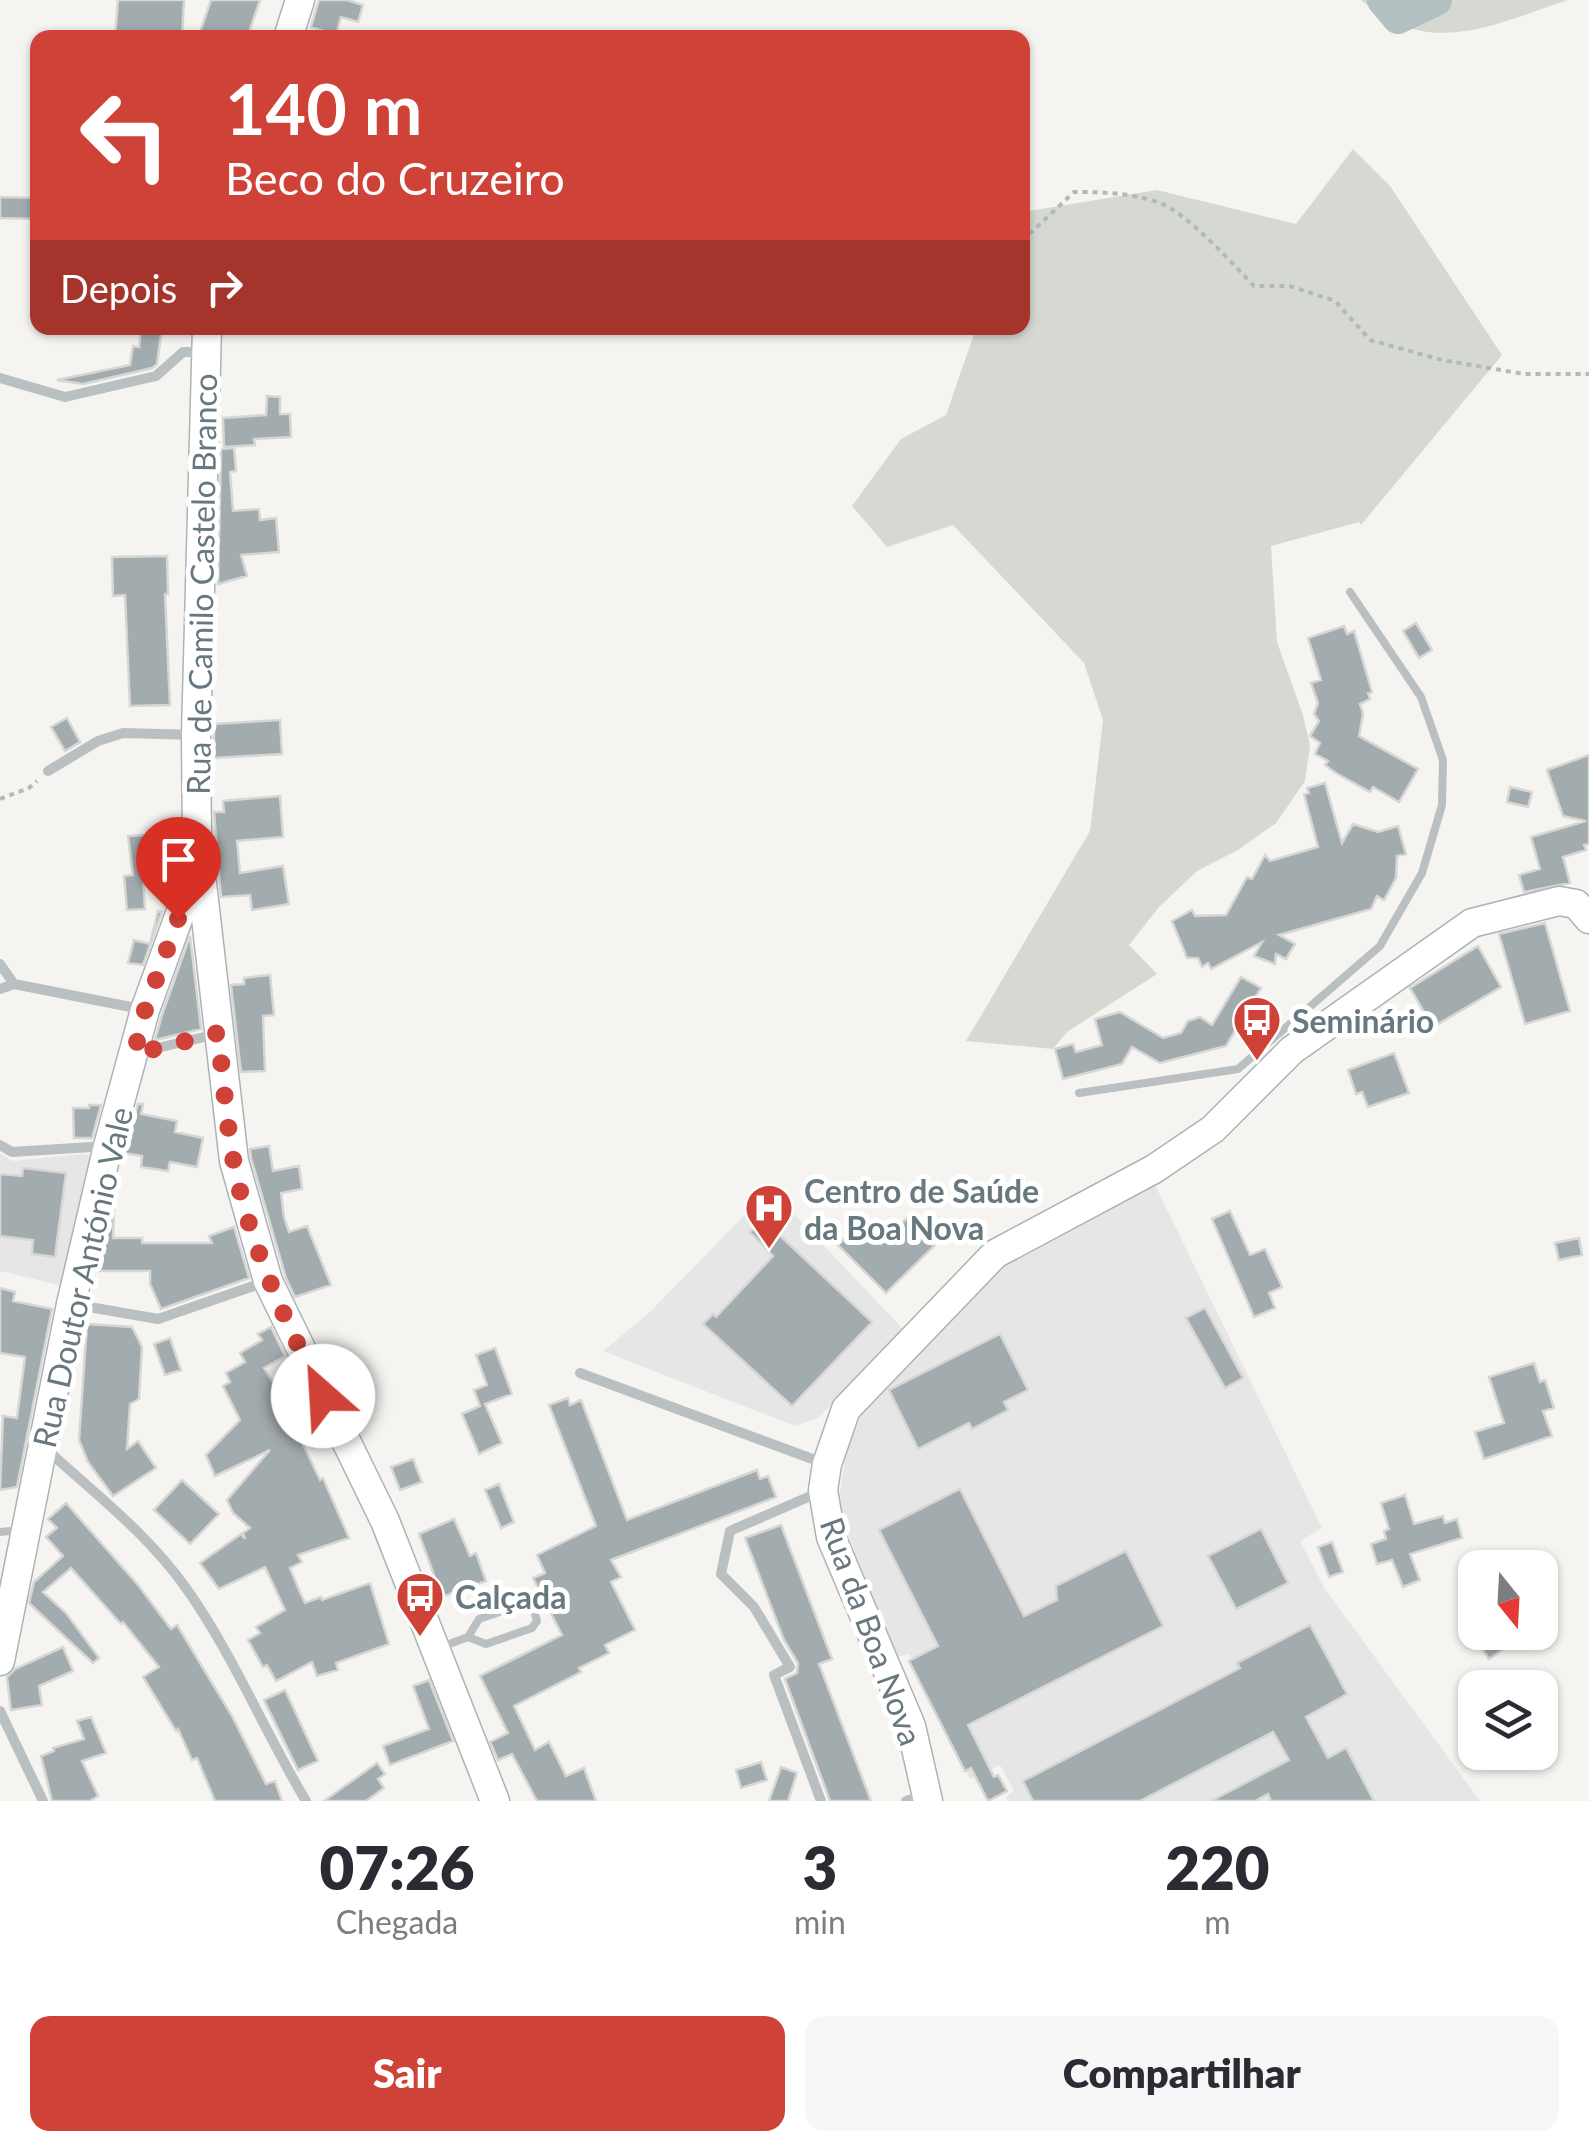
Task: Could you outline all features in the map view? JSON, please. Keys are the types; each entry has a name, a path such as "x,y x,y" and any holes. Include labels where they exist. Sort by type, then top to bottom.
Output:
{"street":[{"path":"291,30 300,0"},
{"path":"0,378 65,396 156,376 183,352 206,340"},
{"name":"Rua de Camilo Castelo Branco","path":"197,840 206,340"},
{"path":"48,771 98,741 123,733 196,735"},
{"path":"197,840 234,1161 268,1281 385,1521 495,1801"},
{"name":"Rua Doutor António Vale","path":"0,1660 12,1531 44,1448 108,1146 145,1010 189,889 197,840"},
{"name":"Rua da Boa Nova","path":"920,1799 911,1726 831,1536 825,1478 846,1409 994,1254 1169,1159 1214,1130 1246,1077 1292,1050 1472,923 1559,902 1582,912"},
{"path":"0,964 14,984"},
{"path":"0,989 14,984 145,1010"},
{"path":"134,1054 218,1033"},
{"path":"0,1145 12,1152 108,1146"},
{"path":"72,1304 158,1319 268,1281"},
{"path":"580,1373 825,1478"},
{"path":"44,1448 119,1511 185,1586 230,1658 306,1801"},
{"path":"821,1801 774,1675 790,1667 754,1608 720,1574 730,1530 825,1478"},
{"path":"0,1711 42,1801"}],"lane":[{"path":"1079,1093 1246,1077 1380,946 1422,873 1442,805 1444,760 1422,697 1350,592"},
{"path":"433,1649 468,1637 486,1644 532,1628 537,1620 535,1610 526,1603 483,1618 474,1623 468,1637"}],"path":[{"path":"1030,233 1074,192 1118,192 1164,204 1214,245 1254,286 1290,286 1336,301 1370,340 1442,360 1524,374 1589,374"},
{"path":"0,800 29,788 48,771"}],"shaded area":[{"path":"1361,0 1568,0 1488,26 1437,33 1412,29 1386,18"},
{"path":"1353,149 1390,186 1502,355 1361,525 1359,522 1271,546 1277,642 1310,746 1305,781 1276,823 1238,850 1197,871 1159,907 1129,945 1157,974 1067,1032 1053,1049 966,1041 1090,831 1103,720 1084,663 953,525 887,547 852,506 901,439 946,415 974,335 1030,335 1030,211 1157,190 1296,224"},
{"path":"0,1154 13,1161 97,1156 68,1287 0,1271"},
{"path":"1154,1183 1322,1528 1300,1541 1325,1589 1480,1801 1008,1801 1006,1797 1014,1791 1000,1765 970,1779 909,1654 897,1657 844,1527 840,1492 847,1448 865,1408 1003,1260"},
{"name":"Centro de Saúde da Boa Nova","path":"770,1189 903,1329 818,1418 795,1426 603,1351 650,1312"}],"building":[{"path":"118,0 184,0 182,30 116,30"},
{"path":"211,0 260,0 250,30 201,30"},
{"path":"319,0 347,0 363,5 358,22 341,17 337,30 311,27"},
{"path":"0,197 30,198 30,219 0,218"},
{"path":"140,335 161,335 157,364 152,368 83,384 57,380 130,365 133,346 139,347"},
{"path":"267,396 280,397 280,414 290,414 291,437 254,439 255,445 224,447 223,418 266,415"},
{"path":"234,448 236,471 230,472 233,511 259,509 260,520 276,518 279,552 241,555 247,576 218,584 221,449"},
{"path":"167,556 170,705 130,706 125,595 113,596 112,557"},
{"path":"1416,623 1432,650 1419,658 1403,631"},
{"path":"1344,626 1347,634 1354,631 1372,692 1368,693 1370,699 1360,704 1363,714 1359,736 1418,769 1399,802 1373,787 1370,792 1336,773 1325,765 1328,761 1315,754 1320,743 1310,736 1319,721 1314,714 1318,703 1311,683 1321,680 1308,638"},
{"path":"67,718 80,742 65,751 51,727"},
{"path":"280,720 282,754 214,758 214,724"},
{"path":"1589,755 1589,844 1584,845 1586,850 1563,857 1570,883 1524,892 1519,875 1540,869 1531,837 1586,821 1563,816 1547,770"},
{"path":"1325,783 1342,843 1353,824 1378,832 1398,826 1406,854 1397,856 1396,878 1384,900 1377,896 1371,909 1279,935 1295,944 1286,959 1276,954 1275,964 1254,956 1262,942 1211,969 1208,963 1202,967 1198,958 1187,958 1172,921 1192,910 1195,916 1226,915 1247,877 1252,879 1265,855 1270,861 1318,847 1304,794 1309,793 1307,788"},
{"path":"1510,787 1532,792 1528,807 1507,802"},
{"path":"280,796 283,837 237,841 240,873 283,866 289,904 252,910 250,895 221,897 214,812 224,812 223,801"},
{"path":"168,834 170,873 143,876 145,909 127,910 124,876 133,875 128,836"},
{"path":"158,911 162,912 143,965 128,963 134,940 150,944"},
{"path":"1545,923 1570,1011 1525,1024 1499,934"},
{"path":"190,936 201,1029 155,1040 162,1015"},
{"path":"1478,946 1501,987 1433,1027 1410,988"},
{"path":"270,975 274,1015 263,1016 265,1071 241,1072 231,985 244,984 244,978"},
{"path":"1241,977 1261,988 1226,1046 1160,1063 1132,1047 1122,1064 1063,1079 1055,1049 1073,1044 1076,1052 1102,1045 1095,1019 1120,1012 1163,1038 1181,1033 1188,1021 1200,1017 1212,1025"},
{"path":"1394,1053 1409,1093 1368,1107 1362,1092 1356,1094 1348,1070"},
{"path":"138,1104 143,1104 141,1114 177,1121 175,1132 203,1138 197,1167 170,1162 168,1171 141,1167 142,1156 124,1153"},
{"path":"101,1105 92,1138 74,1138 73,1108"},
{"path":"269,1146 273,1171 299,1166 302,1189 281,1193 284,1217 289,1232 307,1226 331,1285 295,1297 251,1158 250,1149"},
{"path":"23,1168 66,1173 55,1257 32,1254 33,1240 0,1236 0,1174 22,1176"},
{"path":"777,1206 790,1218 776,1232 872,1322 792,1406 703,1324 713,1314 716,1317 773,1256 750,1232"},
{"path":"111,1210 113,1238 142,1238 142,1243 212,1243 209,1236 234,1227 249,1278 161,1309 150,1284 150,1271 97,1271"},
{"path":"1230,1211 1250,1255 1265,1249 1282,1287 1269,1293 1275,1308 1254,1317 1212,1219"},
{"path":"907,1218 934,1246 886,1293 838,1245 860,1223 881,1244"},
{"path":"1579,1238 1582,1255 1559,1260 1555,1243"},
{"path":"0,1288 15,1292 13,1301 52,1309 17,1487 0,1490 3,1416 17,1418 25,1357 0,1353"},
{"path":"1205,1308 1243,1378 1225,1388 1186,1318"},
{"path":"87,1324 132,1327 142,1347 139,1399 130,1404 127,1449 138,1441 156,1468 113,1496 88,1462 79,1440"},
{"path":"271,1327 285,1356 264,1368 291,1411 301,1433 298,1434 320,1480 323,1478 349,1538 298,1555 302,1562 290,1568 305,1603 370,1583 389,1644 336,1663 338,1670 317,1676 312,1662 276,1681 248,1640 260,1633 256,1627 285,1610 265,1567 219,1589 200,1563 241,1534 245,1539 243,1533 250,1528 233,1513 227,1500 270,1450 215,1476 206,1455 240,1420 223,1386 230,1382 226,1373 245,1362 240,1353 262,1340 258,1334"},
{"path":"1000,1334 1028,1390 1004,1402 1008,1410 972,1429 969,1423 918,1449 889,1390"},
{"path":"170,1338 181,1370 165,1375 154,1344"},
{"path":"495,1348 512,1394 485,1404 502,1443 479,1454 462,1414 480,1406 474,1390 487,1385 476,1355"},
{"path":"1534,1363 1540,1382 1545,1380 1554,1408 1543,1411 1552,1436 1484,1459 1475,1432 1504,1423 1489,1377"},
{"path":"568,1398 570,1405 581,1400 627,1520 757,1470 760,1479 768,1476 776,1497 611,1560 621,1577 611,1582 635,1630 605,1645 609,1653 579,1668 581,1672 514,1706 535,1750 549,1742 566,1776 584,1768 596,1801 537,1801 512,1754 498,1760 490,1742 508,1733 480,1676 562,1635 533,1578 545,1573 537,1555 596,1526 549,1405"},
{"path":"413,1459 422,1482 400,1490 391,1467"},
{"path":"182,1480 219,1514 190,1544 154,1510"},
{"path":"499,1484 514,1522 501,1528 485,1490"},
{"path":"960,1489 1024,1616 1057,1600 1056,1586 1126,1551 1163,1626 968,1725 994,1777 998,1775 1007,1791 988,1801 971,1768 965,1771 909,1661 938,1646 879,1530"},
{"path":"1405,1495 1414,1524 1443,1516 1445,1523 1457,1519 1462,1538 1410,1554 1420,1580 1403,1587 1392,1560 1377,1564 1371,1544 1386,1539 1384,1531 1389,1529 1381,1503"},
{"path":"66,1503 171,1629 177,1625 232,1716 266,1784 275,1781 282,1801 215,1801 197,1758 192,1760 178,1729 143,1677 159,1667 71,1568 43,1592 66,1613 99,1658 93,1663 29,1603 34,1582 63,1556 46,1537 57,1528 48,1519"},
{"path":"454,1519 470,1556 476,1553 486,1581 442,1597 419,1534"},
{"path":"781,1525 832,1659 819,1664 871,1801 830,1801 785,1679 797,1673 798,1663 784,1640 745,1538"},
{"path":"1261,1529 1288,1583 1236,1609 1208,1556"},
{"path":"1332,1542 1343,1572 1329,1577 1318,1547"},
{"path":"1310,1625 1347,1694 1306,1717 1328,1758 1346,1748 1374,1801 1271,1801 1268,1794 1255,1801 1211,1801 1289,1760 1273,1732 1140,1801 1033,1801 1023,1781 1240,1668 1237,1663"},
{"path":"63,1647 73,1671 39,1686 42,1705 11,1710 7,1677 15,1669"},
{"path":"1483,1650 1502,1650 1489,1659"},
{"path":"429,1680 453,1741 390,1765 383,1746 429,1729 413,1686"},
{"path":"285,1690 318,1761 298,1770 264,1700"},
{"path":"91,1717 106,1753 82,1761 98,1796 90,1801 52,1801 41,1756 54,1751 53,1748 84,1739 77,1721"},
{"path":"761,1762 767,1780 741,1788 736,1770"},
{"path":"377,1763 385,1774 378,1779 384,1788 366,1801 324,1801"},
{"path":"781,1767 797,1773 788,1801 769,1801"}],"waterway":[{"path":"1383,0 1398,18 1436,0"}],"place":[{"name":"Seminário","path":"1257,1062"},
{"name":"Centro de Saúde da Boa Nova","path":"769,1250"},
{"name":"Calçada","path":"420,1638"}],"route":[{"path":"178,919 145,1010 134,1054 218,1033 243,1203 268,1281 323,1396"}]}
